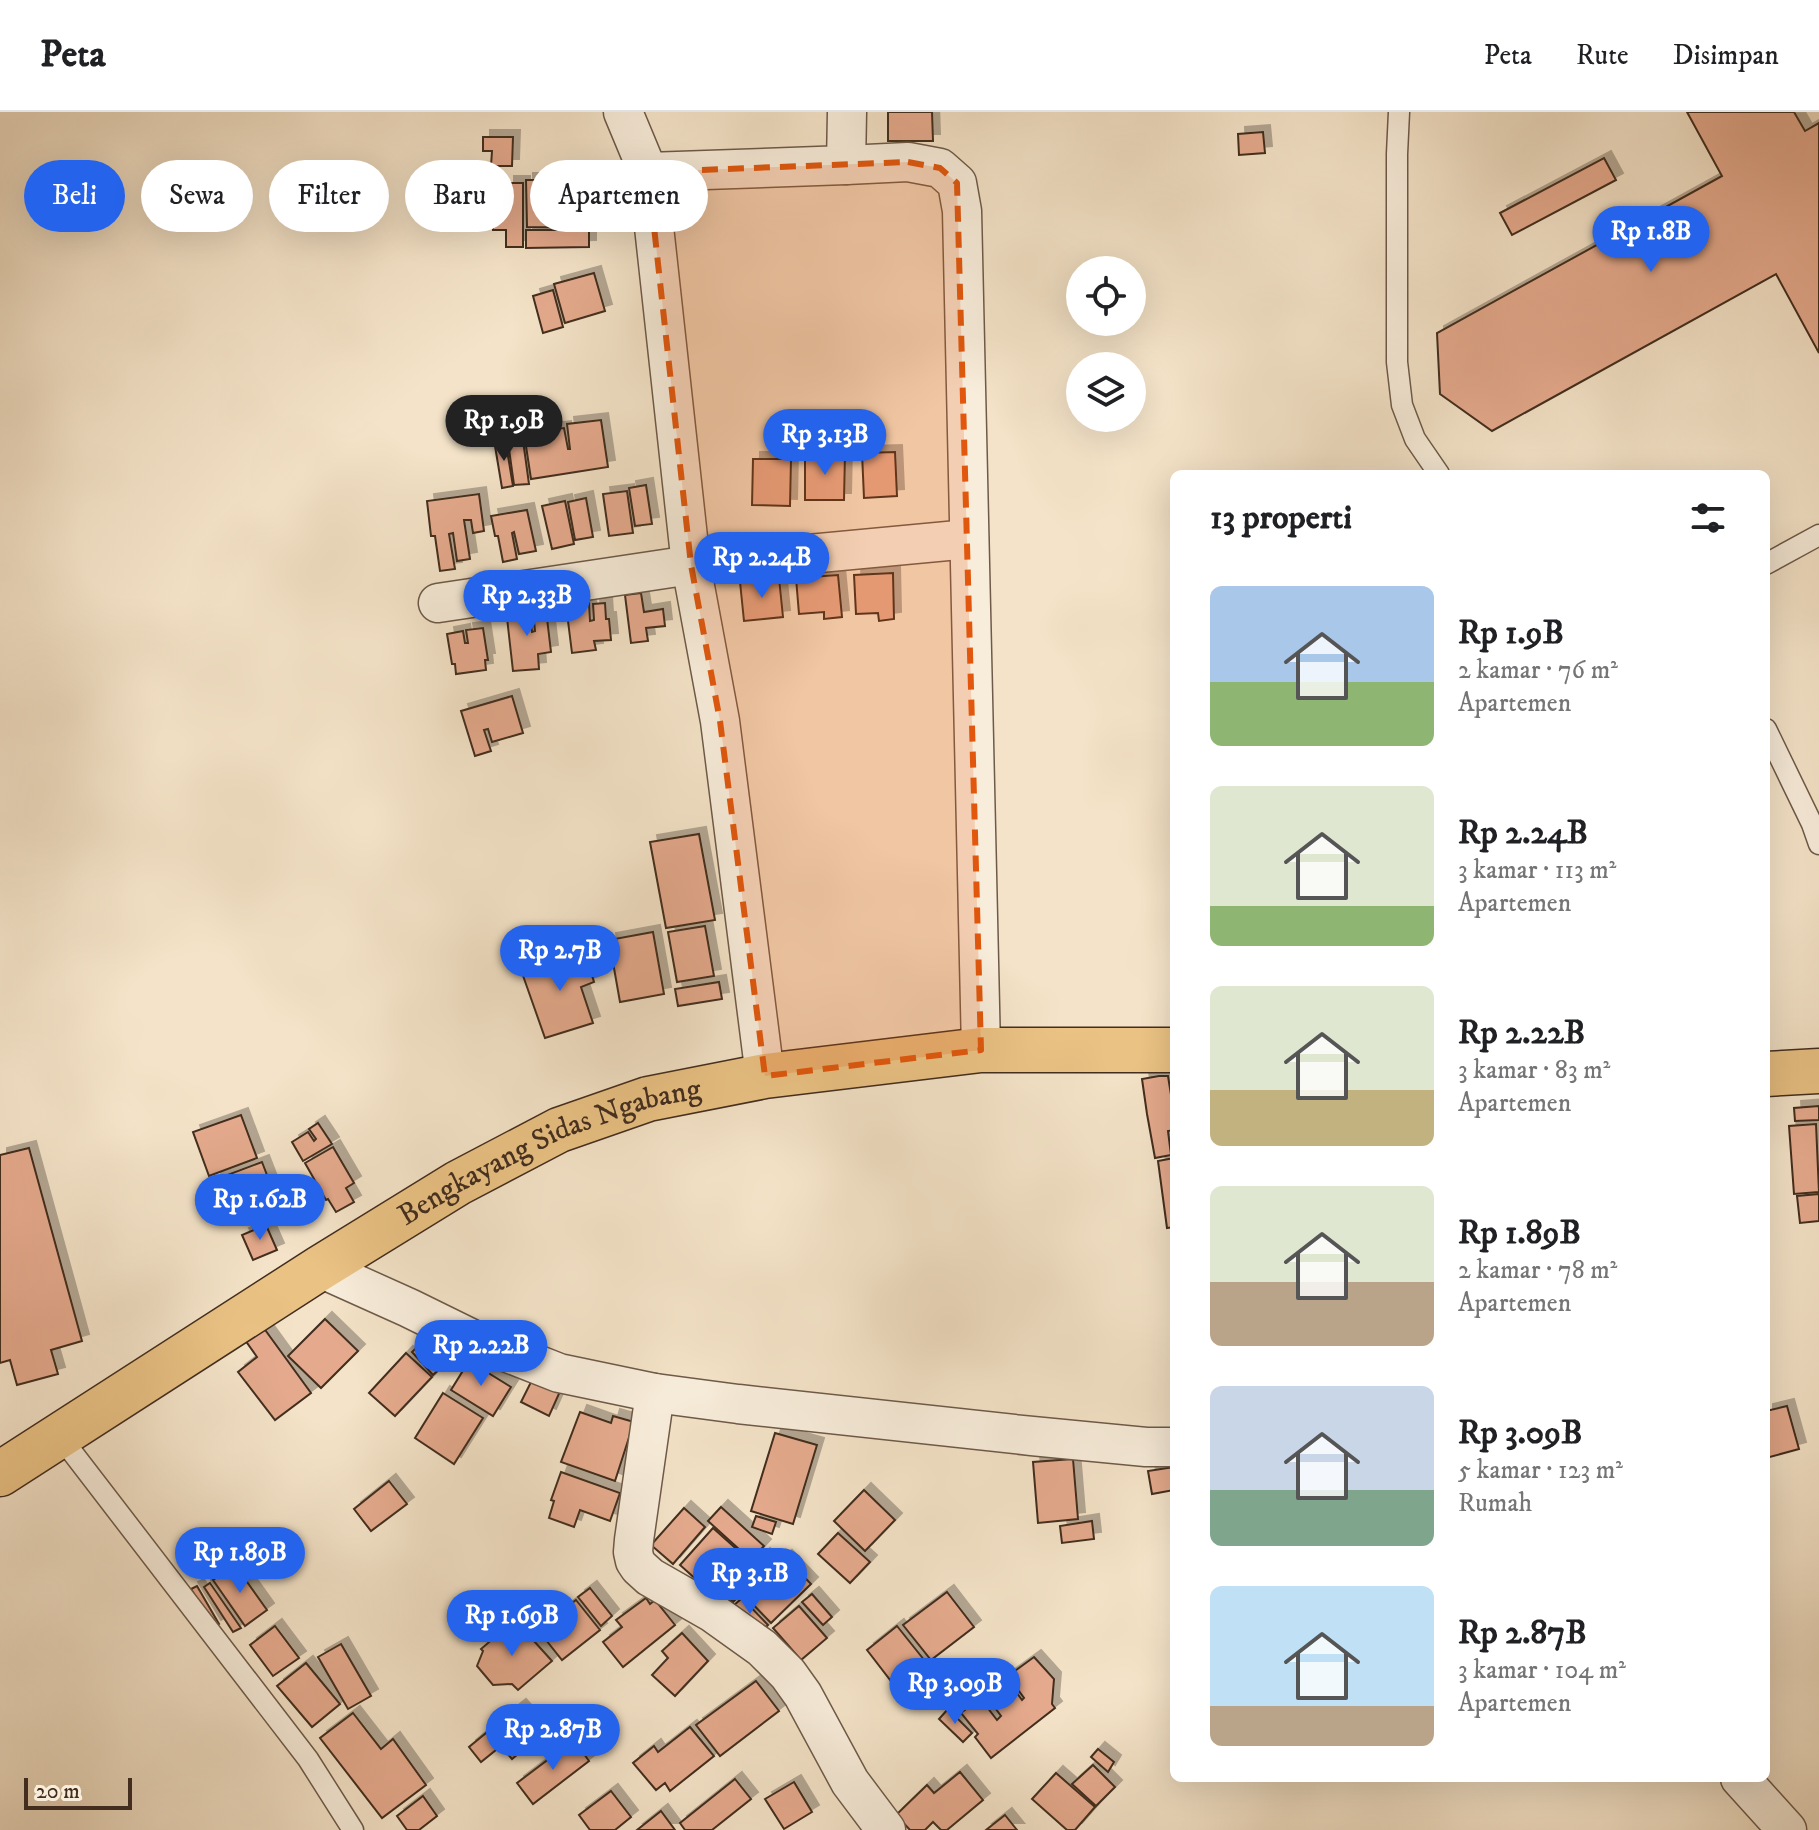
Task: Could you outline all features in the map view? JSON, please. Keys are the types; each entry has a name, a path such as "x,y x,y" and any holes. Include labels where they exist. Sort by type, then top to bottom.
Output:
{"highway":[{"name":"Bengkayang Sidas Ngabang","path":"0,1474 458,1183 559,1130 648,1099 765,1076 981,1050 1170,1050"},
{"path":"1770,1074 1819,1071"}],"street":[{"path":"623,112 643,160"},
{"path":"846,165 847,112"},
{"path":"708,170 908,162 940,168 957,183 962,211 981,1050"},
{"path":"655,232 691,565 720,721 765,1076"},
{"path":"438,603 691,565 969,539"},
{"path":"320,1268 470,1338 559,1373 655,1393 1046,1438 1170,1447"},
{"path":"655,1393 634,1540 635,1561 650,1577 713,1613 762,1648 788,1674 803,1695 850,1782 886,1830"},
{"path":"1744,1782 1787,1830"}],"lane":[{"path":"1399,112 1397,362 1402,405 1415,439 1436,470"},
{"path":"1770,562 1819,535"},
{"path":"1770,737 1819,844"},
{"path":"59,1435 308,1759 353,1830"}],"highlighted area":[{"path":"908,162 940,168 957,183 981,1050 765,1076 720,721 691,565 648,172"}],"building":[{"path":"888,112 932,112 933,141 888,141"},
{"path":"1687,112 1794,112 1805,131 1819,123 1819,353 1776,274 1492,431 1440,394 1437,333 1722,176"},
{"path":"1263,132 1265,153 1239,155 1238,134"},
{"path":"483,137 513,137 512,160 491,160 492,151 483,151"},
{"path":"1604,158 1616,180 1512,235 1500,213"},
{"path":"526,180 530,180 530,227 527,227"},
{"path":"514,183 523,183 523,247 506,247 506,232 514,232"},
{"path":"526,230 589,232 589,247 526,248"},
{"path":"594,273 605,311 565,323 554,284"},
{"path":"553,290 563,327 543,333 533,296"},
{"path":"601,420 608,467 531,479 524,433 564,428 570,449 567,424"},
{"path":"522,433 529,484 514,485 507,435"},
{"path":"505,438 513,486 502,488 494,440"},
{"path":"895,452 897,496 864,498 862,453"},
{"path":"805,453 845,454 844,500 805,500"},
{"path":"753,459 791,459 790,506 752,505"},
{"path":"646,485 652,524 635,526 629,488"},
{"path":"627,491 633,533 609,536 603,494"},
{"path":"479,494 484,531 473,533 471,520 464,520 470,559 457,561 453,533 449,534 455,569 440,571 435,536 431,536 427,501"},
{"path":"586,498 593,537 575,540 568,502"},
{"path":"565,501 574,544 552,549 542,506"},
{"path":"527,510 536,551 519,554 514,532 517,559 503,562 491,516"},
{"path":"893,573 894,619 879,621 878,613 856,614 854,575"},
{"path":"838,575 842,617 824,619 824,612 799,614 796,578"},
{"path":"779,578 783,617 744,621 740,582"},
{"path":"641,593 644,612 663,609 665,626 646,628 648,641 631,643 625,595"},
{"path":"589,603 590,621 594,620 593,604 605,603 611,640 594,641 596,650 572,653 566,605"},
{"path":"529,607 532,632 535,631 533,611 546,610 551,652 538,654 539,669 513,671 506,609"},
{"path":"483,628 488,660 485,660 486,670 456,674 447,634 463,631 465,643 468,643 466,630"},
{"path":"512,696 523,733 492,742 488,729 484,730 491,751 475,756 461,711"},
{"path":"699,834 715,920 666,928 650,842"},
{"path":"705,926 714,976 677,982 668,932"},
{"path":"653,932 664,994 620,1002 609,940"},
{"path":"584,949 594,982 581,987 593,1023 545,1038 521,970"},
{"path":"719,982 722,999 678,1006 675,989"},
{"path":"1168,1076 1170,1155 1155,1158 1142,1079"},
{"path":"1819,1106 1819,1120 1795,1121 1794,1108"},
{"path":"241,1115 257,1158 209,1176 193,1132"},
{"path":"318,1123 332,1144 303,1161 292,1142 308,1132 314,1141 316,1139 309,1129"},
{"path":"1816,1124 1819,1192 1794,1194 1789,1126"},
{"path":"333,1147 354,1183 346,1188 354,1202 336,1212 305,1163"},
{"path":"29,1148 82,1341 51,1350 58,1374 17,1385 10,1360 0,1363 0,1155"},
{"path":"1170,1159 1170,1228 1167,1228 1158,1161"},
{"path":"262,1162 275,1196 226,1213 214,1180"},
{"path":"1819,1194 1819,1221 1800,1223 1797,1196"},
{"path":"266,1225 277,1250 253,1260 242,1235"},
{"path":"325,1319 358,1351 321,1388 288,1356"},
{"path":"263,1327 311,1393 275,1420 238,1372 257,1357 245,1340"},
{"path":"428,1337 450,1359 433,1375 412,1352"},
{"path":"406,1353 432,1377 395,1416 369,1393"},
{"path":"469,1361 511,1387 493,1416 451,1390"},
{"path":"535,1374 562,1387 549,1416 521,1402"},
{"path":"443,1393 483,1418 454,1464 415,1438"},
{"path":"1787,1406 1799,1449 1770,1457 1770,1410"},
{"path":"580,1412 611,1423 613,1416 634,1422 615,1481 561,1462"},
{"path":"775,1433 817,1445 793,1524 751,1511"},
{"path":"1073,1459 1078,1519 1038,1523 1033,1462"},
{"path":"1170,1468 1170,1491 1152,1494 1148,1471"},
{"path":"561,1472 620,1493 610,1521 580,1510 574,1527 549,1518 554,1501 551,1500"},
{"path":"389,1481 407,1504 371,1531 354,1509"},
{"path":"864,1490 895,1520 865,1551 834,1521"},
{"path":"721,1507 764,1546 751,1560 708,1521"},
{"path":"684,1508 705,1527 673,1564 651,1545"},
{"path":"756,1516 776,1522 772,1534 752,1527"},
{"path":"1092,1521 1094,1539 1062,1543 1060,1526"},
{"path":"713,1528 752,1563 718,1599 680,1565"},
{"path":"838,1533 870,1562 850,1583 818,1554"},
{"path":"763,1555 771,1563 733,1602 726,1595"},
{"path":"785,1557 811,1584 771,1623 744,1595"},
{"path":"235,1565 267,1610 245,1626 213,1580"},
{"path":"210,1583 241,1628 233,1632 204,1587"},
{"path":"197,1586 219,1624 214,1627 191,1589"},
{"path":"590,1588 612,1616 601,1626 578,1597"},
{"path":"947,1592 974,1627 931,1660 903,1625"},
{"path":"812,1594 832,1617 823,1625 802,1602"},
{"path":"646,1598 650,1604 655,1600 675,1625 623,1667 603,1642 622,1627 616,1620"},
{"path":"742,1598 768,1625 758,1635 732,1607"},
{"path":"576,1600 600,1630 562,1660 538,1630"},
{"path":"799,1606 827,1638 801,1660 773,1628"},
{"path":"515,1620 552,1661 518,1690 512,1684 493,1685 477,1666 483,1651 481,1649"},
{"path":"275,1626 299,1658 273,1676 250,1645"},
{"path":"897,1626 925,1661 894,1685 867,1650"},
{"path":"682,1633 708,1661 675,1696 652,1675 668,1658 662,1651"},
{"path":"341,1644 371,1696 348,1709 318,1657"},
{"path":"1034,1657 1054,1679 1052,1704 1055,1708 991,1758 975,1737 978,1734 961,1713 980,1698 997,1720 1001,1716 984,1693 1005,1677 1022,1700 1024,1698 1008,1676"},
{"path":"306,1663 340,1704 312,1727 277,1686"},
{"path":"756,1681 779,1711 720,1756 696,1725"},
{"path":"519,1706 543,1733 512,1759 501,1746 481,1762 469,1747"},
{"path":"948,1709 972,1733 963,1742 939,1719"},
{"path":"353,1713 381,1749 393,1739 426,1785 382,1818 320,1738"},
{"path":"690,1727 714,1756 670,1791 665,1783 656,1790 633,1763 654,1746 658,1752"},
{"path":"574,1740 589,1761 533,1804 517,1783"},
{"path":"1098,1749 1114,1762 1108,1772 1091,1757"},
{"path":"1093,1765 1115,1787 1096,1806 1072,1784"},
{"path":"960,1772 983,1800 947,1830 941,1830 933,1822 925,1830 910,1830 896,1815 927,1785 934,1793"},
{"path":"1056,1773 1095,1807 1075,1830 1067,1830 1032,1799"},
{"path":"735,1779 751,1799 712,1830 685,1830 680,1823"},
{"path":"794,1782 812,1812 784,1829 765,1799"},
{"path":"611,1791 631,1817 615,1830 590,1830 579,1815"},
{"path":"423,1796 437,1816 419,1830 407,1830 397,1816"},
{"path":"661,1811 675,1830 637,1830"},
{"path":"1005,1815 1017,1830 986,1830"}]}
